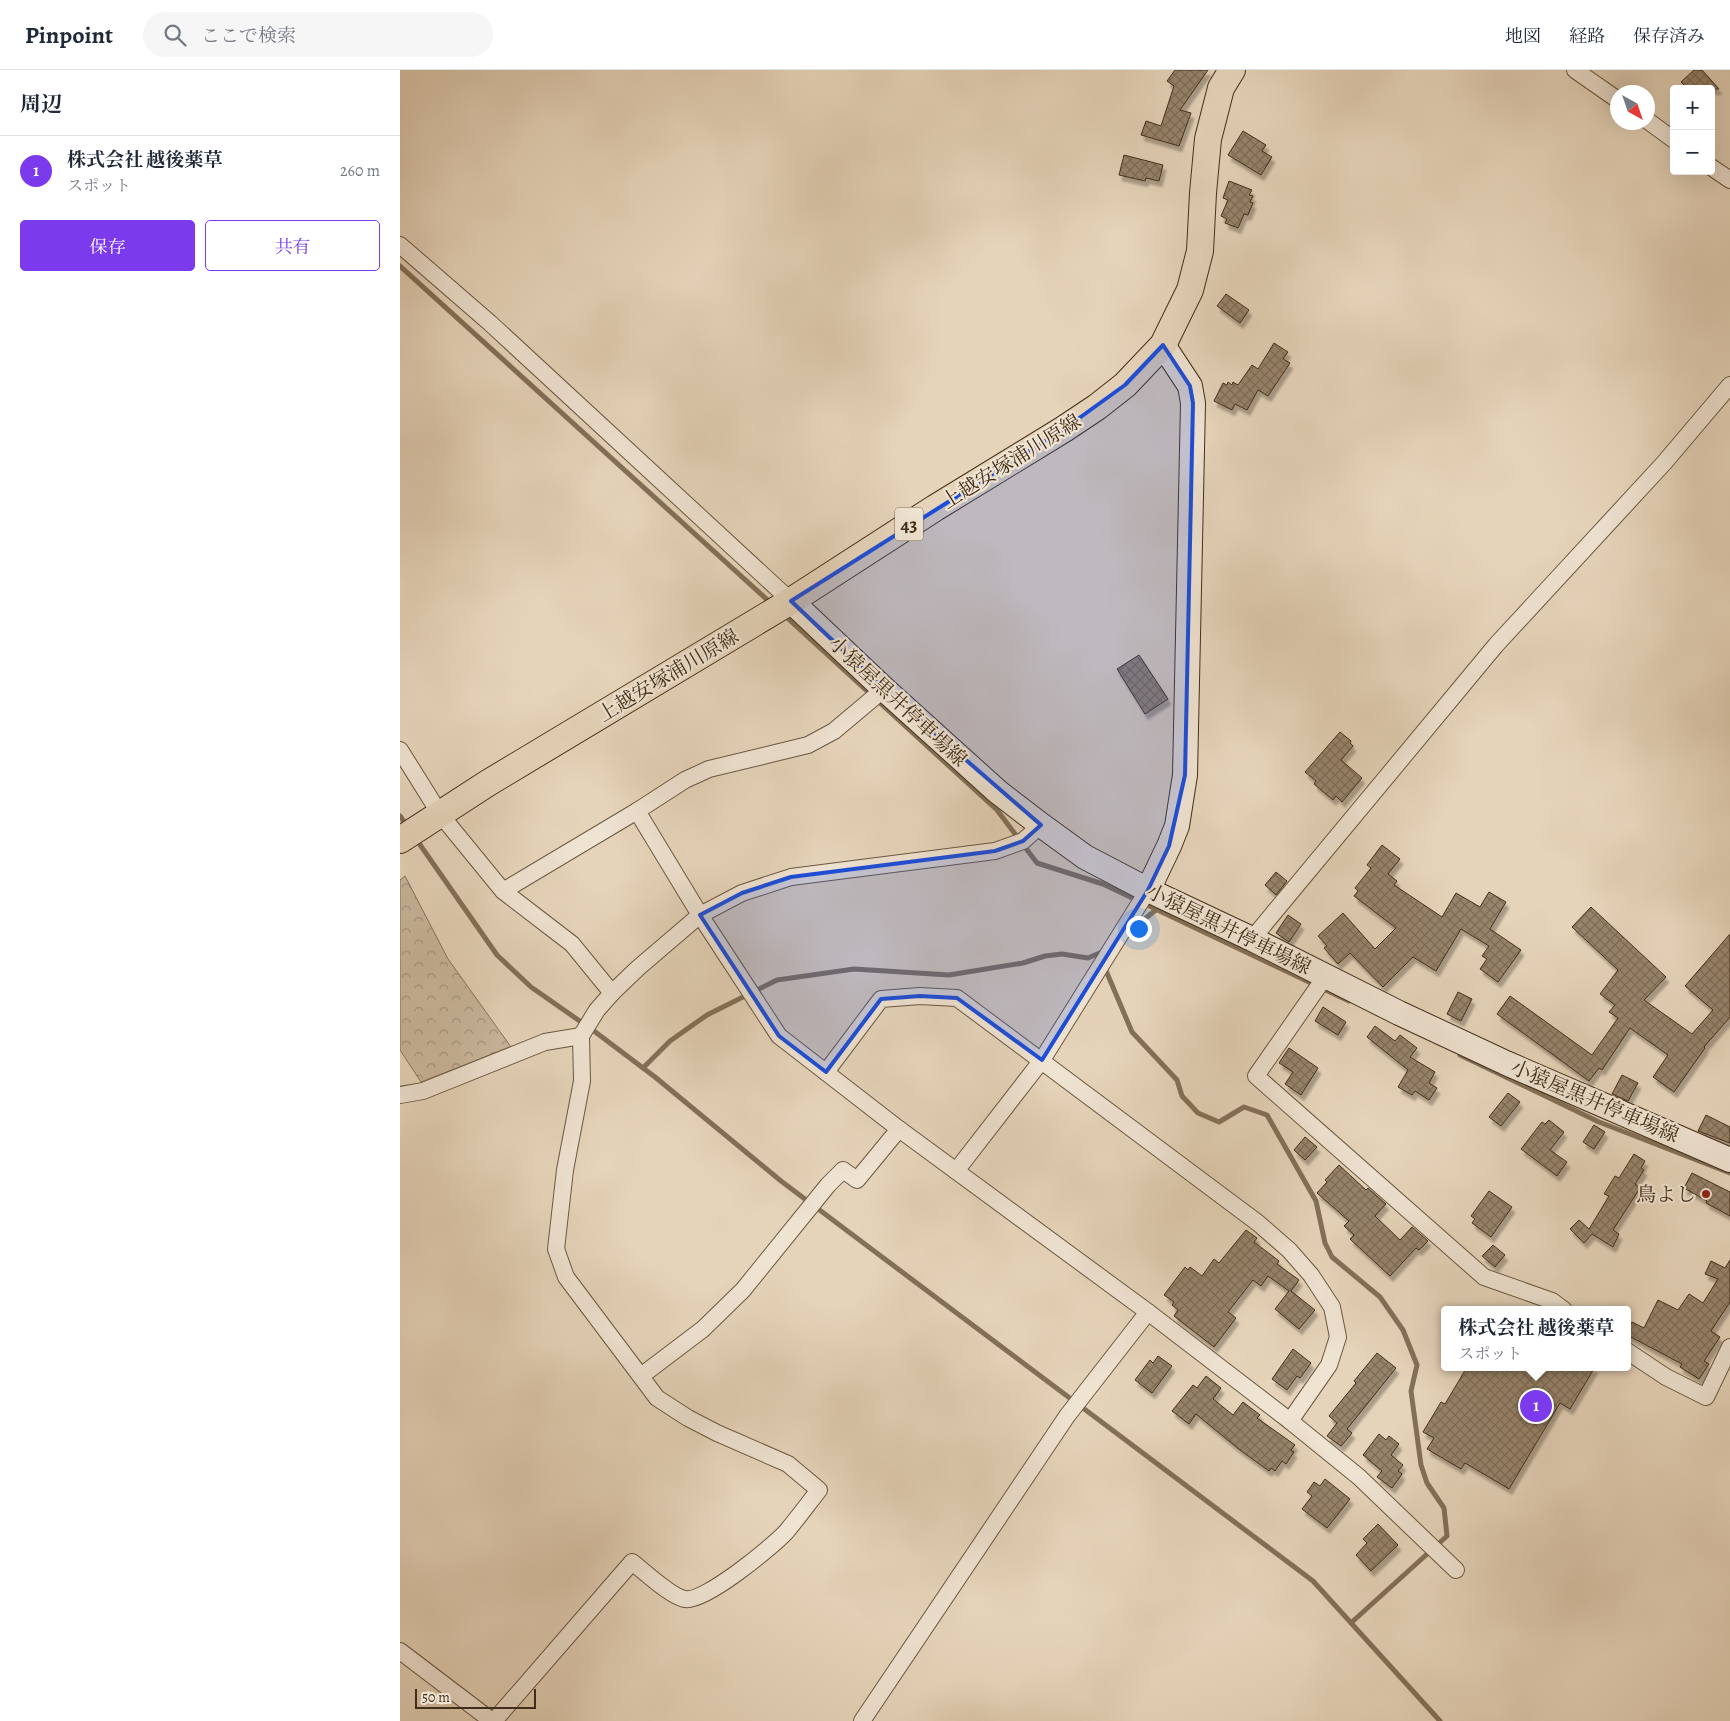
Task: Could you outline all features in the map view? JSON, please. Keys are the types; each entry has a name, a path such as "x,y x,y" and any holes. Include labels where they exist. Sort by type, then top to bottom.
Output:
{"main road":[{"name":"上越安塚浦川原線","path":"400,840 488,782 791,601 935,508 1064,429 1125,385 1163,345 1190,290 1200,251 1208,139 1221,88 1232,70"},
{"path":"1148,890 1169,846 1176,826 1186,775 1193,403 1190,386 1163,345"},
{"name":"小猿屋黒井停車場線","path":"791,601 884,689 998,792 1085,857 1325,977 1506,1063 1730,1160"}],"street":[{"path":"1575,70 1610,94"},
{"path":"1655,127 1670,137"},
{"path":"1715,170 1730,180"},
{"path":"400,244 490,323 791,601"},
{"path":"1252,939 1492,649 1664,463 1730,386"},
{"path":"503,891 685,780 709,770 808,744 834,731 884,689"},
{"path":"400,750 440,814 503,891 572,944 612,993"},
{"path":"637,811 700,915 779,1036 899,1129 1148,1312 1290,1421 1359,1477 1456,1570"},
{"path":"400,1651 493,1721 632,1562 672,1594 686,1600 699,1597 719,1586 784,1534 819,1490 788,1464 717,1433 688,1418 657,1398 566,1277 556,1249 566,1170 582,1081 581,1036 597,1010 612,993 700,915 742,893 791,877 995,851 1023,841 1041,825"},
{"path":"956,1171 1042,1060 1148,890"},
{"path":"1325,977 1256,1076 1484,1277 1552,1301 1559,1306"},
{"path":"826,1072 881,999 920,996 958,998 1042,1060 1258,1223 1288,1250 1311,1275 1332,1307 1338,1337 1329,1365 1290,1421"},
{"path":"400,1095 423,1091 545,1042 581,1036"},
{"path":"640,1376 704,1328 743,1290 828,1184 843,1170 857,1180 899,1129"},
{"path":"862,1721 1067,1416 1148,1312"},
{"path":"1631,1354 1666,1377 1706,1397 1730,1347"}],"highlighted area":[{"path":"1163,345 1190,386 1193,403 1185,775 1169,846 1148,890 1042,1060 957,998 920,996 881,999 826,1072 779,1036 700,915 742,893 791,877 995,851 1023,841 1041,825 884,689 791,601 1064,429 1125,385"}],"green space":[{"path":"405,876 448,959 511,1047 421,1082 400,1050 400,880"}],"building":[{"path":"1175,70 1208,70 1180,110 1191,113 1179,146 1141,135 1146,121 1161,126 1174,86 1167,81"},
{"path":"1694,70 1702,70 1719,89 1715,89 1715,85 1684,85 1681,82"},
{"path":"1243,131 1266,145 1262,151 1272,157 1261,175 1228,155"},
{"path":"1124,155 1163,165 1159,181 1146,178 1145,181 1119,175"},
{"path":"1229,181 1252,190 1249,195 1253,196 1250,202 1253,203 1248,215 1244,214 1238,228 1225,223 1227,219 1221,216 1228,200 1223,198"},
{"path":"1226,294 1249,310 1240,323 1217,306"},
{"path":"1274,343 1288,352 1283,359 1290,363 1268,396 1258,390 1247,410 1235,404 1232,410 1214,401 1223,383 1227,385 1228,382 1232,385 1233,382 1238,385 1252,365 1258,369"},
{"path":"1139,655 1168,699 1145,714 1117,669"},
{"path":"1340,732 1351,741 1350,743 1353,746 1341,760 1362,778 1342,802 1336,796 1333,800 1314,784 1316,781 1305,772"},
{"path":"1382,845 1400,859 1388,874 1397,881 1394,885 1442,917 1456,893 1480,907 1489,892 1506,902 1490,929 1521,950 1498,982 1480,969 1487,959 1482,956 1489,946 1461,929 1436,971 1413,957 1383,987 1350,953 1338,964 1324,948 1327,946 1318,936 1343,913 1375,949 1396,928 1354,896 1358,891 1355,888 1371,868 1367,865"},
{"path":"1276,872 1287,881 1276,895 1265,885"},
{"path":"1591,907 1666,977 1644,1000 1692,1034 1713,1010 1685,986 1730,934 1730,1017 1704,1047 1674,1092 1653,1077 1668,1055 1630,1028 1602,1070 1599,1068 1589,1081 1497,1014 1510,996 1592,1055 1618,1018 1609,1012 1615,1005 1600,994 1618,970 1572,927"},
{"path":"1288,915 1301,924 1289,942 1276,933"},
{"path":"1458,992 1472,999 1461,1021 1447,1014"},
{"path":"1323,1007 1346,1022 1338,1035 1315,1021"},
{"path":"1375,1026 1395,1041 1400,1035 1417,1048 1410,1057 1435,1072 1429,1083 1437,1088 1429,1100 1415,1091 1412,1095 1398,1087 1408,1070 1367,1037"},
{"path":"1289,1048 1318,1068 1301,1095 1285,1084 1293,1072 1279,1063"},
{"path":"1622,1075 1638,1083 1628,1101 1612,1094"},
{"path":"1508,1093 1520,1102 1501,1126 1489,1117"},
{"path":"1706,1115 1730,1127 1730,1143 1698,1131"},
{"path":"1549,1120 1564,1132 1550,1150 1567,1162 1557,1176 1521,1149 1542,1122 1545,1124"},
{"path":"1594,1125 1605,1132 1594,1149 1583,1142"},
{"path":"1305,1137 1317,1147 1305,1160 1294,1150"},
{"path":"1634,1154 1645,1161 1641,1168 1644,1170 1635,1184 1640,1188 1613,1230 1619,1234 1613,1247 1592,1234 1584,1243 1570,1229 1579,1220 1589,1229 1609,1196 1604,1194 1615,1176 1619,1178"},
{"path":"1339,1165 1366,1190 1368,1188 1386,1204 1375,1216 1400,1240 1412,1227 1428,1241 1419,1250 1416,1248 1390,1276 1350,1239 1354,1235 1344,1226 1349,1221 1317,1193 1327,1182 1325,1180"},
{"name":"鳥よし","path":"1692,1173 1730,1192 1730,1216 1684,1188"},
{"path":"1489,1191 1512,1207 1491,1237 1472,1223 1475,1219 1471,1216"},
{"path":"1246,1230 1257,1238 1254,1242 1279,1261 1277,1264 1299,1280 1291,1291 1315,1310 1299,1329 1275,1309 1289,1291 1268,1276 1261,1286 1253,1280 1228,1312 1236,1318 1214,1347 1174,1316 1178,1310 1172,1305 1174,1302 1164,1295 1185,1267 1188,1270 1190,1267 1202,1276 1214,1259 1219,1263"},
{"path":"1493,1245 1505,1255 1495,1267 1482,1256"},
{"path":"1730,1260 1730,1302 1711,1331 1720,1337 1704,1361 1709,1364 1699,1379 1680,1367 1682,1364 1631,1337 1632,1322 1644,1328 1658,1300 1678,1310 1689,1294 1703,1303 1718,1279 1705,1274 1711,1261 1725,1268"},
{"path":"1293,1349 1311,1363 1300,1378 1297,1376 1287,1390 1272,1379"},
{"path":"1377,1353 1396,1368 1347,1429 1352,1433 1341,1446 1327,1436 1337,1423 1329,1416"},
{"path":"1158,1356 1172,1366 1152,1393 1135,1380 1150,1360 1153,1363"},
{"path":"1465,1371 1593,1371 1570,1409 1560,1403 1509,1489 1465,1463 1461,1469 1427,1449 1434,1438 1423,1432 1441,1402 1445,1404"},
{"path":"1206,1376 1221,1388 1213,1399 1233,1415 1243,1402 1260,1415 1257,1418 1295,1445 1291,1450 1294,1452 1286,1464 1282,1461 1275,1471 1271,1468 1269,1471 1196,1414 1189,1424 1172,1411 1193,1385 1197,1388"},
{"path":"1379,1434 1386,1440 1389,1436 1399,1444 1391,1455 1403,1465 1398,1471 1402,1474 1392,1488 1377,1477 1382,1471 1363,1455"},
{"path":"1325,1479 1350,1499 1327,1528 1302,1509 1312,1496 1307,1492 1314,1482 1320,1486"},
{"path":"1378,1524 1398,1545 1371,1571 1356,1555 1367,1543 1363,1539"}],"waterway":[{"path":"400,266 773,605"},
{"path":"783,614 997,810 1037,863 1103,884 1349,1001"},
{"path":"400,816 407,826"},
{"path":"416,839 497,955 531,987 655,1077 781,1181 1313,1581 1440,1721"},
{"path":"1131,930 1157,909"},
{"path":"643,1068 670,1041 707,1015 777,980 854,969 949,975 1023,963 1045,956 1062,954 1088,958 1102,952"},
{"path":"1104,966 1132,1032 1177,1080 1182,1096 1198,1113 1219,1122 1244,1107 1267,1115 1316,1201 1325,1243 1332,1257 1380,1297 1403,1330 1417,1365 1411,1391 1421,1465 1427,1483 1444,1508 1447,1536 1352,1622"},
{"path":"1460,1055 1599,1122 1730,1173"}],"place":[{"name":"鳥よし","path":"1706,1194"},
{"name":"株式会社 越後薬草","path":"1536,1406"}]}
